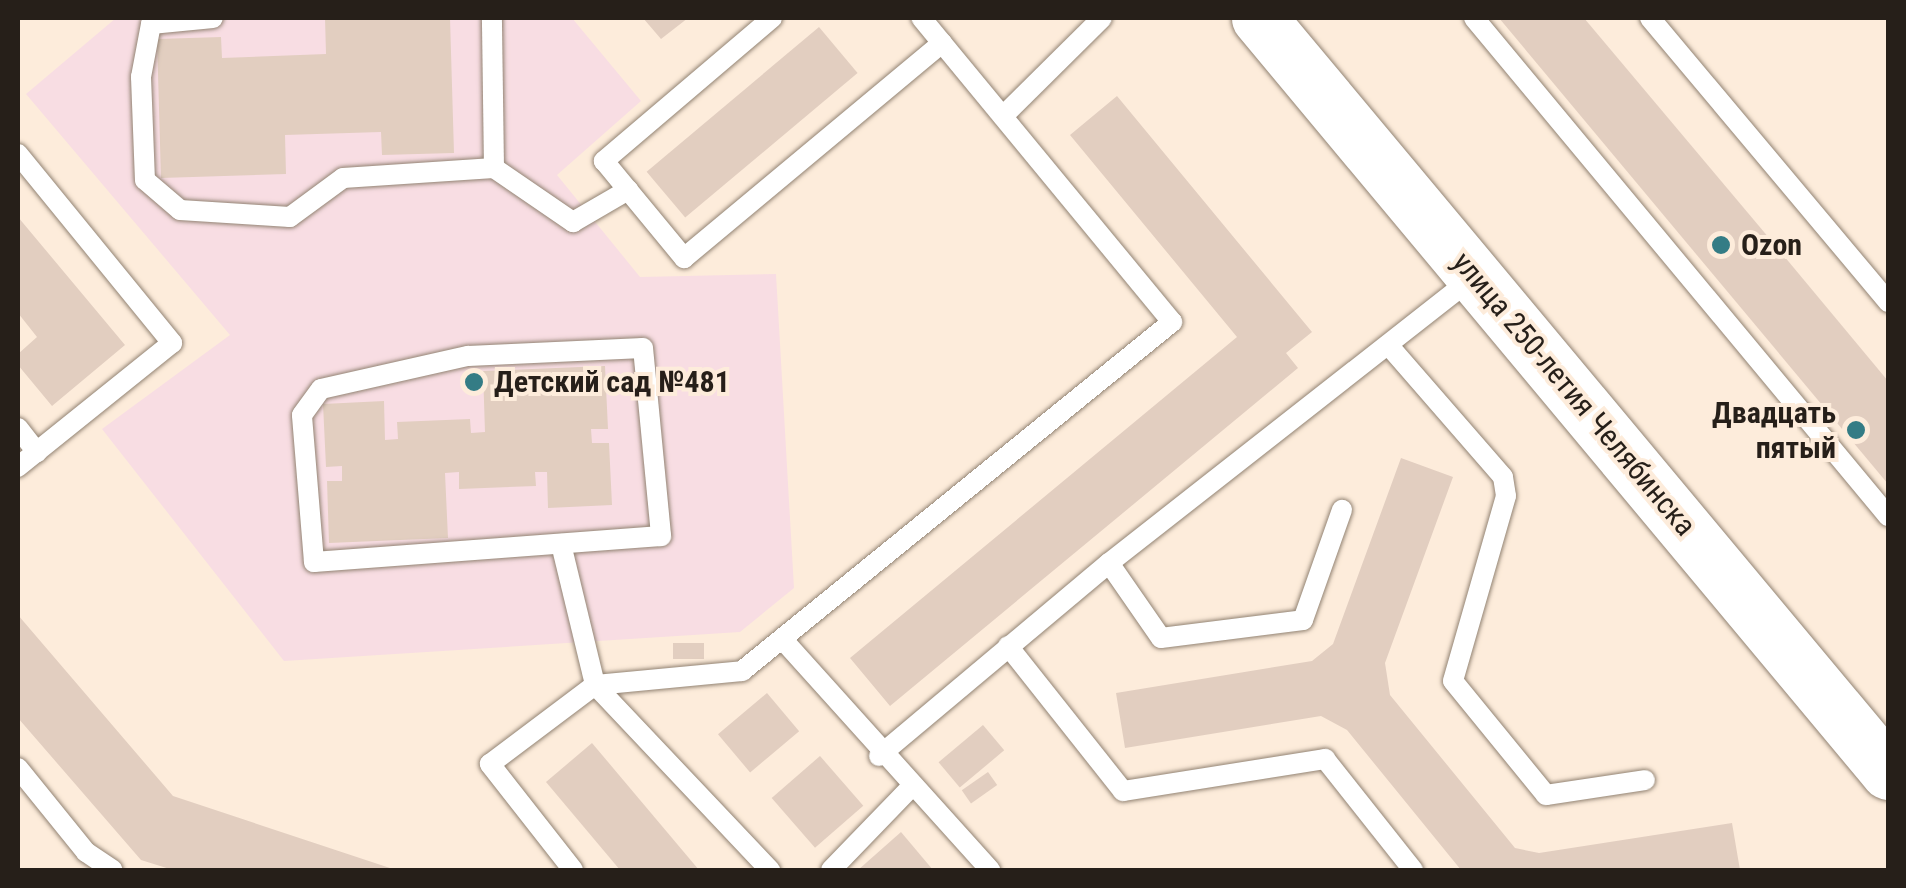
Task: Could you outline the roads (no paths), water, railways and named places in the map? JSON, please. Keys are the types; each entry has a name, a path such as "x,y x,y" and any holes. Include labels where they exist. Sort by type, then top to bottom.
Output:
{"street":[{"name":"улица 250-летия Челябинска","path":"1268,21 1888,772"}],"lane":[{"path":"213,18 148,21 141,77 145,180 180,210 290,218 343,178 494,168 572,222 628,190"},
{"path":"492,18 494,168"},
{"path":"772,18 604,160 684,258 942,43"},
{"path":"573,870 490,764 595,685 742,671 784,642 1172,322 921,18"},
{"path":"1003,116 1102,18"},
{"path":"1474,18 1888,516"},
{"path":"1650,18 1888,302"},
{"path":"18,154 172,344 18,467"},
{"path":"880,756 1108,562 1390,347 1475,276"},
{"path":"1390,347 1503,477 1506,496 1453,681 1546,794 1646,780"},
{"path":"643,348 661,536 561,544 314,562 302,414 320,389 468,356 643,348"},
{"path":"18,428 37,452"},
{"path":"1108,562 1161,638 1303,620 1342,510"},
{"path":"561,544 595,685 770,870"},
{"path":"784,642 880,756 990,870"},
{"path":"1008,646 1123,791 1325,759 1413,870"},
{"path":"18,768 86,852 113,870"},
{"path":"831,870 912,786"}],"place":[{"name":"Ozon","path":"1721,245"},
{"name":"Детский сад №481","path":"474,382"},
{"name":"Двадцать пятый","path":"1856,430"}]}
